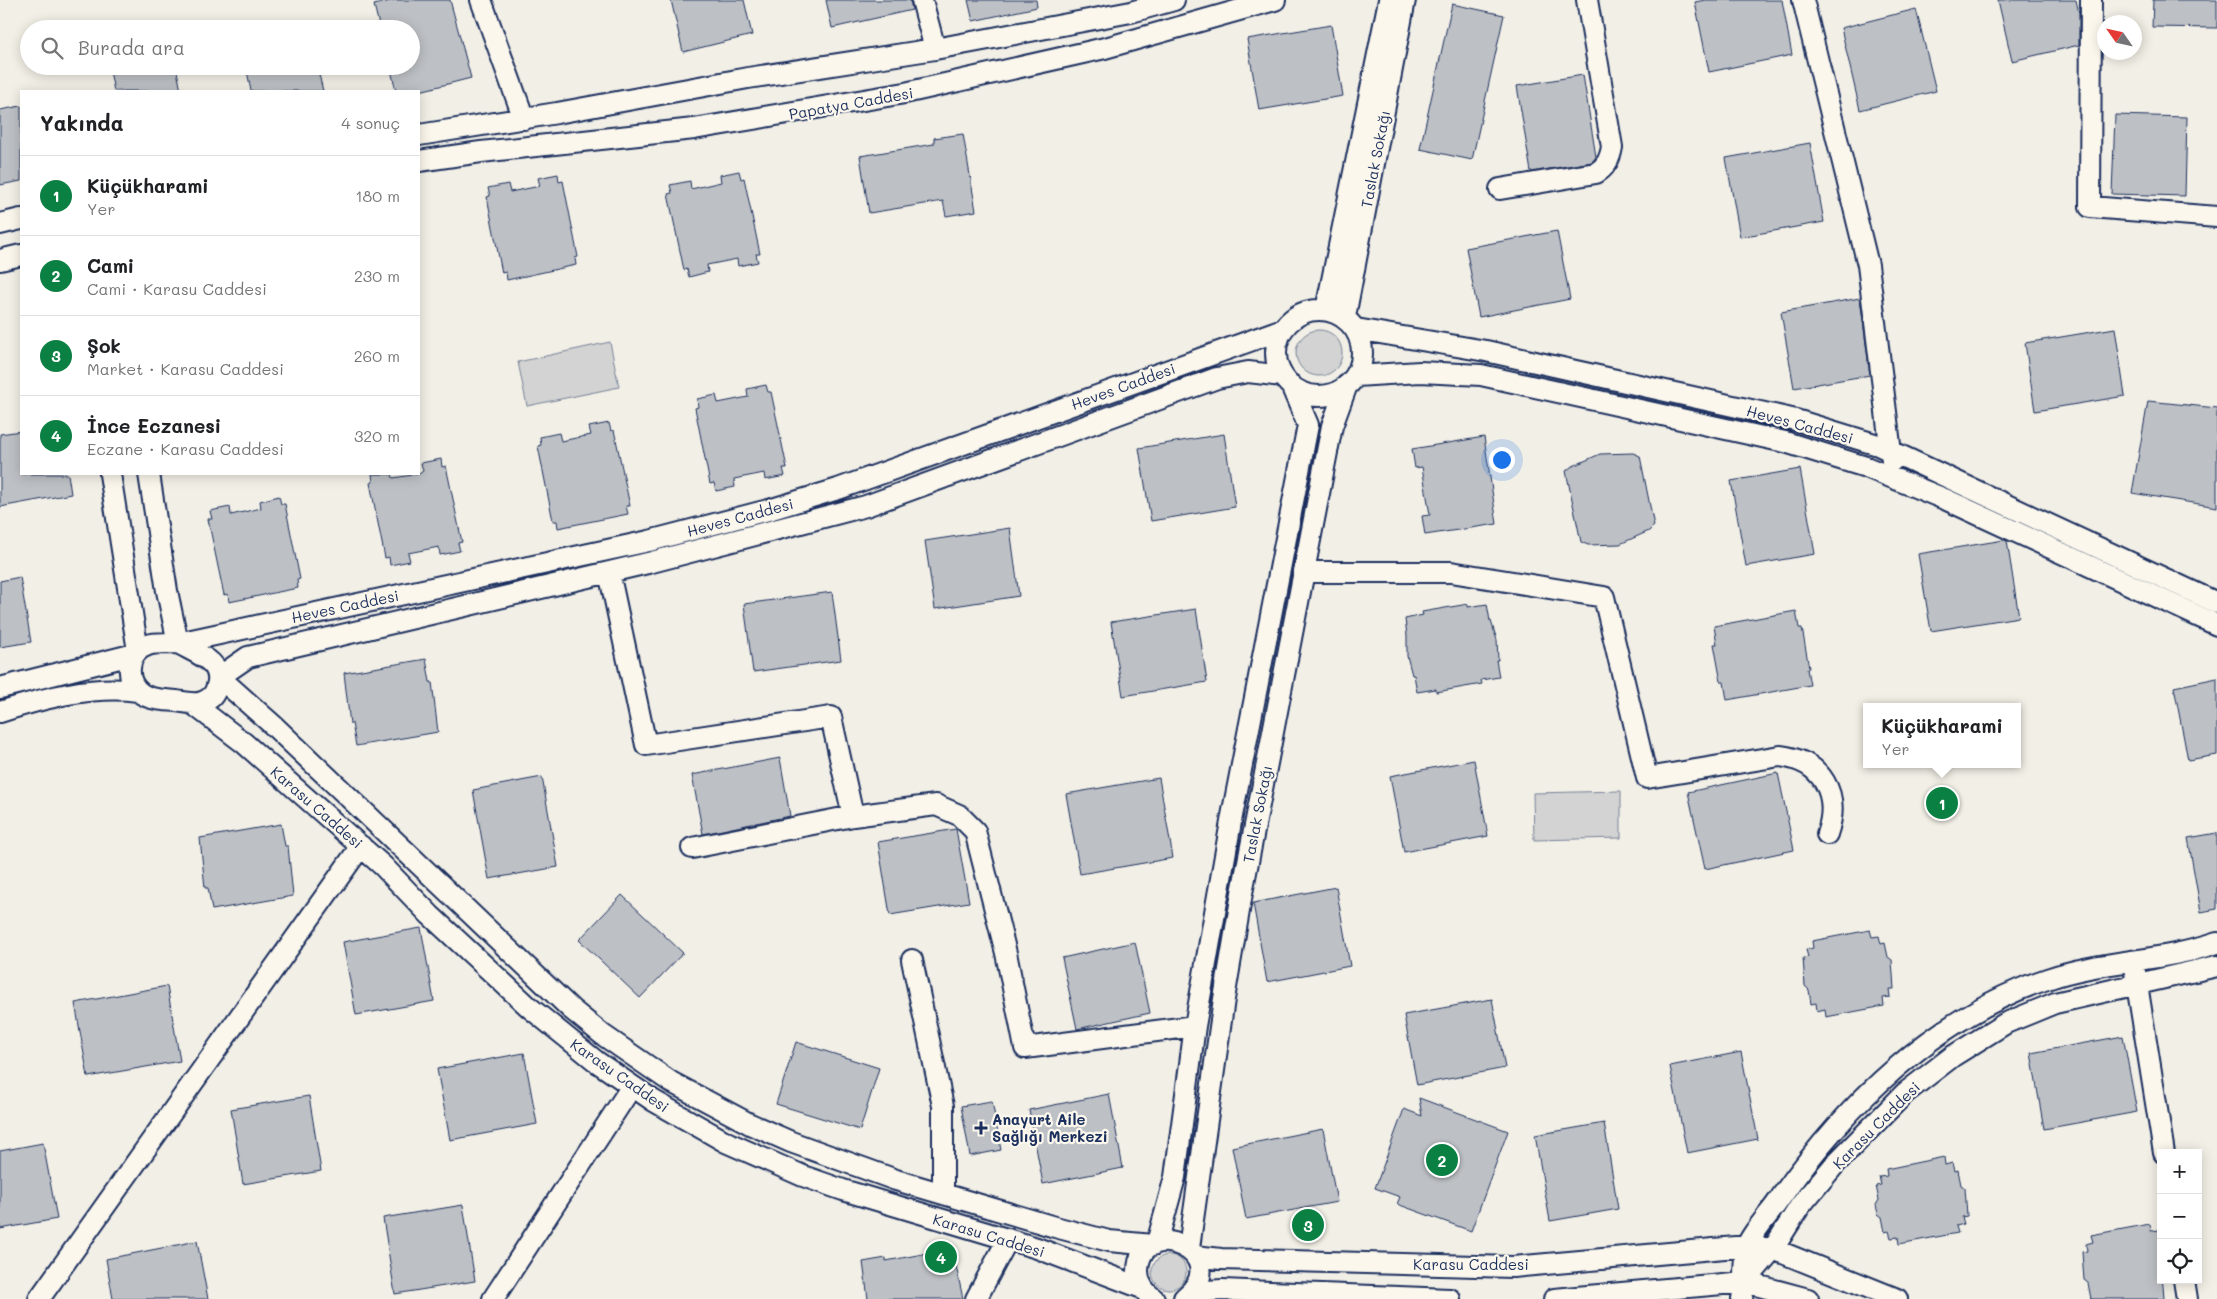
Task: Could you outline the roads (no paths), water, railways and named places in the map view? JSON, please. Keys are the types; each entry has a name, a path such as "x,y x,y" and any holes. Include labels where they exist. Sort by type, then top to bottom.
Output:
{"street":[{"path":"481,0 524,119"},
{"path":"922,0 935,49"},
{"path":"420,135 524,119 748,78 935,49 1131,12 1174,0"},
{"name":"Papatya Caddesi","path":"420,161 481,152 694,129 905,93 1105,48 1275,0"},
{"name":"Taslak Sokağı","path":"1326,310 1388,0"},
{"name":"Taslak Sokağı","path":"1350,323 1405,0"},
{"path":"1500,189 1596,174 1602,169 1610,156 1612,147 1587,0"},
{"path":"1803,0 1868,265 1894,478"},
{"path":"2091,0 2090,207 2217,217"},
{"path":"0,224 20,219"},
{"path":"0,260 20,254"},
{"path":"1326,310 1350,323 1361,340 1362,353 1361,365 1352,380 1331,394 1313,395 1301,392 1287,380 1276,352 1283,329 1302,313 1326,310"},
{"name":"Heves Caddesi","path":"1350,323 1486,351 1796,420 1891,451 2217,603"},
{"name":"Heves Caddesi","path":"178,643 649,540 772,510 838,489 1283,329"},
{"name":"Heves Caddesi","path":"219,677 248,657 727,544 866,506 1217,378 1248,372 1287,380"},
{"name":"Heves Caddesi","path":"1352,380 1420,372 1481,375 1785,442 1866,467 1894,478 2092,565 2217,626"},
{"name":"Taslak Sokağı","path":"1148,1295 1138,1269 1140,1260 1155,1244 1175,1177 1195,1026 1232,816 1308,425 1287,380"},
{"name":"Taslak Sokağı","path":"1186,1297 1199,1274 1192,1252 1240,902 1332,426 1352,380"},
{"path":"110,475 137,652 129,670 133,685 138,691"},
{"path":"149,475 167,591 178,643"},
{"path":"609,572 646,745 831,717 853,816"},
{"path":"1304,572 1451,572 1604,597 1647,778 1780,756 1792,758 1813,768 1826,784 1832,813 1827,834"},
{"path":"0,688 137,652 149,644 178,643 214,663 219,677 215,692 209,699 193,704 152,698 138,691 114,688 94,690 0,712"},
{"name":"Karasu Caddesi","path":"219,677 274,726 571,1009 637,1060 710,1104 758,1128 843,1162 943,1194 1109,1241 1155,1244 1171,1241 1192,1252 1221,1259 1513,1267 1747,1246 1796,1176 1858,1104 1884,1078 1940,1034 1989,1004 2022,988 2076,970 2168,956 2217,943"},
{"name":"Karasu Caddesi","path":"193,704 244,743 361,846 486,969 574,1044 632,1086 726,1142 803,1176 843,1190 1008,1239 1148,1295"},
{"path":"692,848 853,816 936,804 959,814 975,831 1006,953 1025,1048 1195,1026"},
{"path":"39,1299 361,846"},
{"path":"912,960 943,1106 943,1194"},
{"path":"2133,962 2163,1149"},
{"name":"Karasu Caddesi","path":"1744,1290 1800,1206 1876,1121 1905,1093 1952,1056 2006,1023 2055,1003 2217,966"},
{"path":"493,1299 632,1086"},
{"path":"976,1299 1008,1239"},
{"path":"1744,1290 1747,1246 1773,1249 1897,1299"},
{"path":"2185,1284 2187,1299"},
{"path":"1186,1297 1222,1290 1450,1299"},
{"path":"1554,1299 1744,1290 1808,1299"}],"place":[{"name":"Küçükharami","path":"1942,803"},
{"name":"Anayurt Aile Sağlığı Merkezi","path":"981,1128"},
{"name":"Cami","path":"1442,1160"},
{"name":"Şok","path":"1308,1225"},
{"name":"İnce Eczanesi","path":"941,1257"}]}
